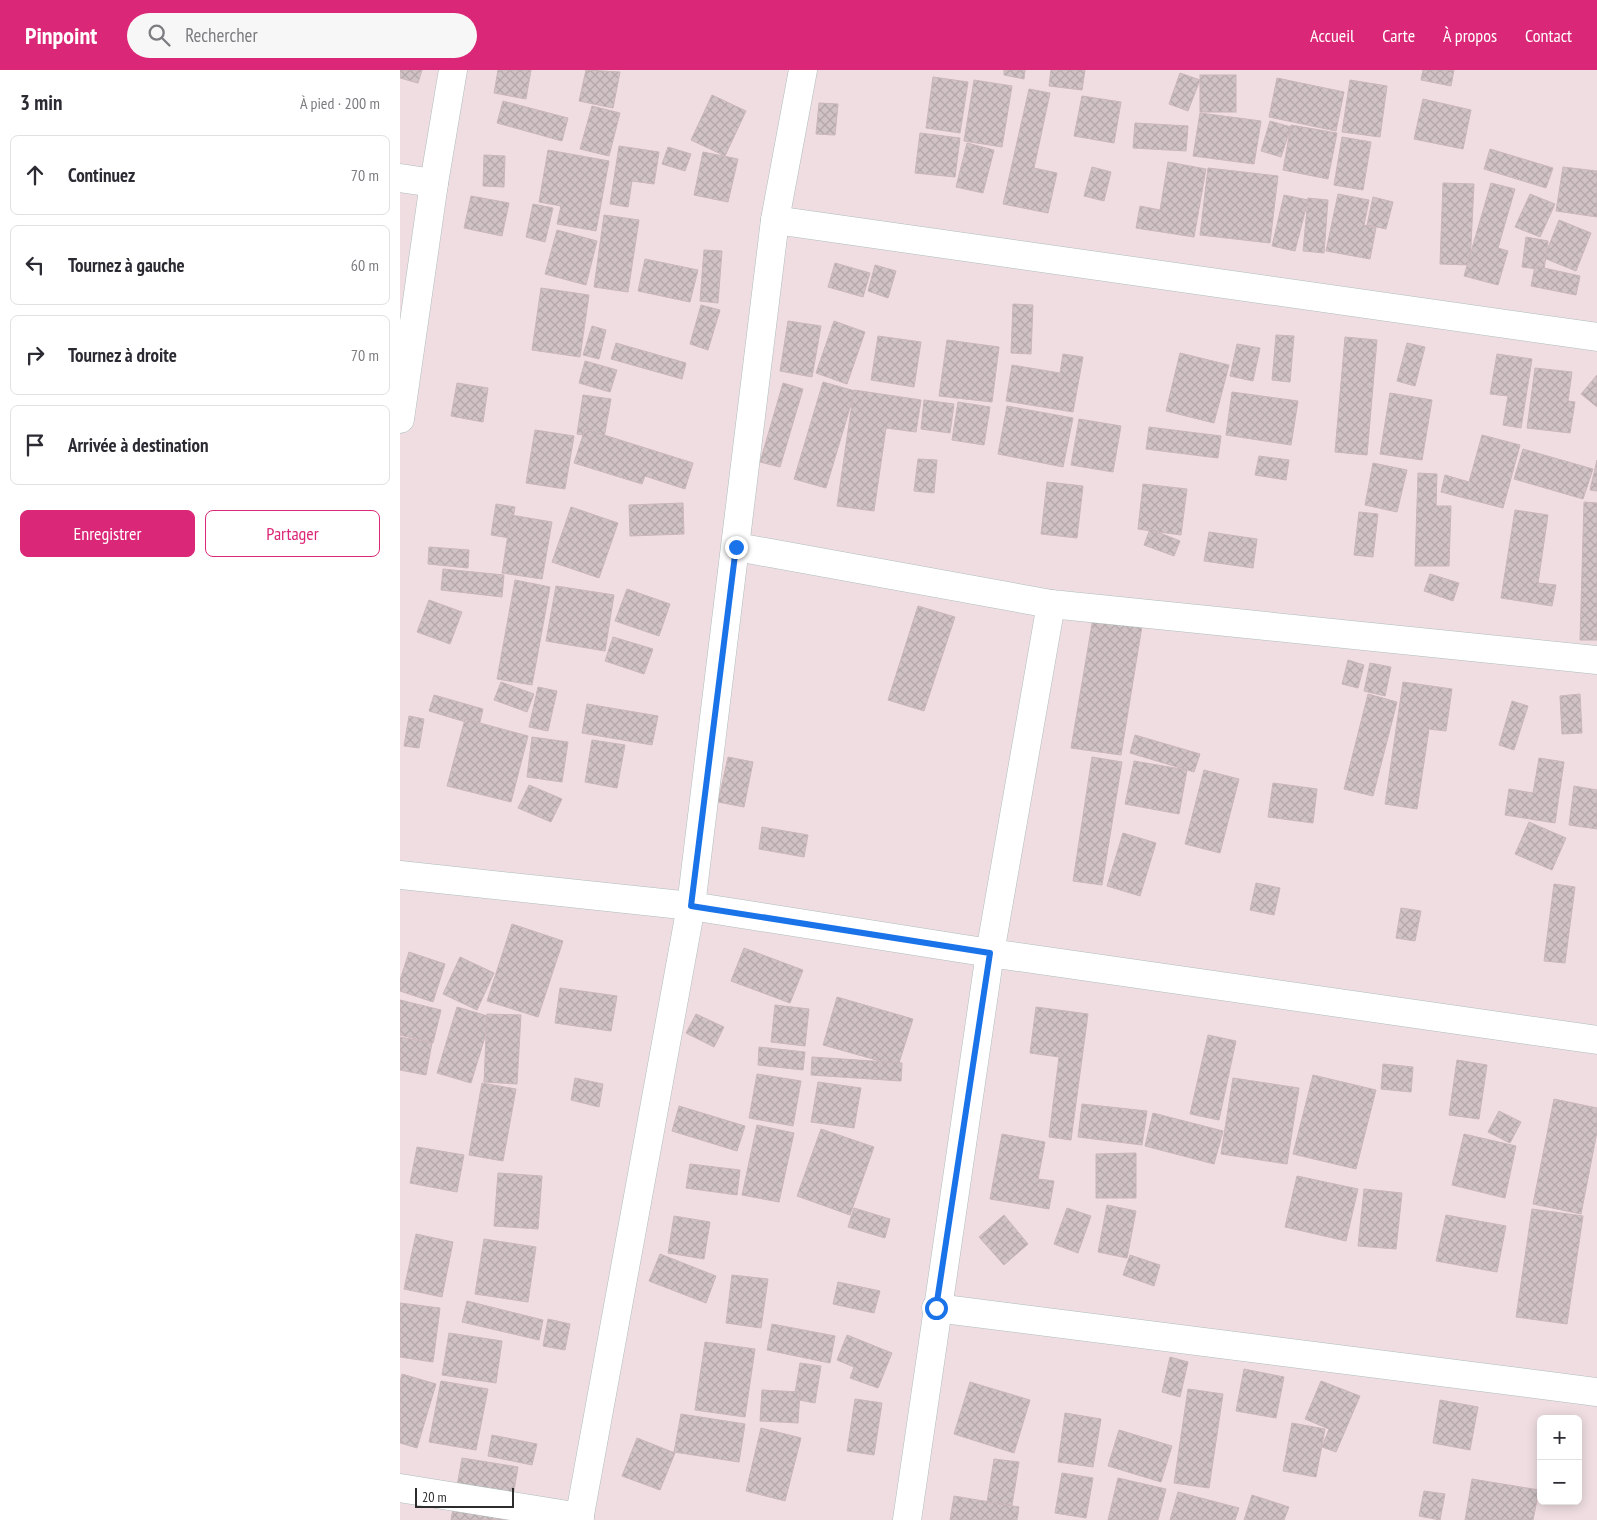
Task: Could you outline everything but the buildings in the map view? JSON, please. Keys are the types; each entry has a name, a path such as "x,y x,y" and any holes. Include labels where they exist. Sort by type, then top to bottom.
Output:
{"street":[{"path":"400,419 434,183 453,70"},
{"path":"400,1488 579,1518 691,906 775,220 803,70"},
{"path":"400,178 434,183"},
{"path":"775,220 1597,336"},
{"path":"736,547 1051,604 1597,660"},
{"path":"907,1520 936,1308 990,953 1051,604"},
{"path":"400,875 691,906 990,953 1597,1040"},
{"path":"936,1308 1597,1392"}],"route":[{"path":"736,547 691,906 990,953 936,1308"}]}
